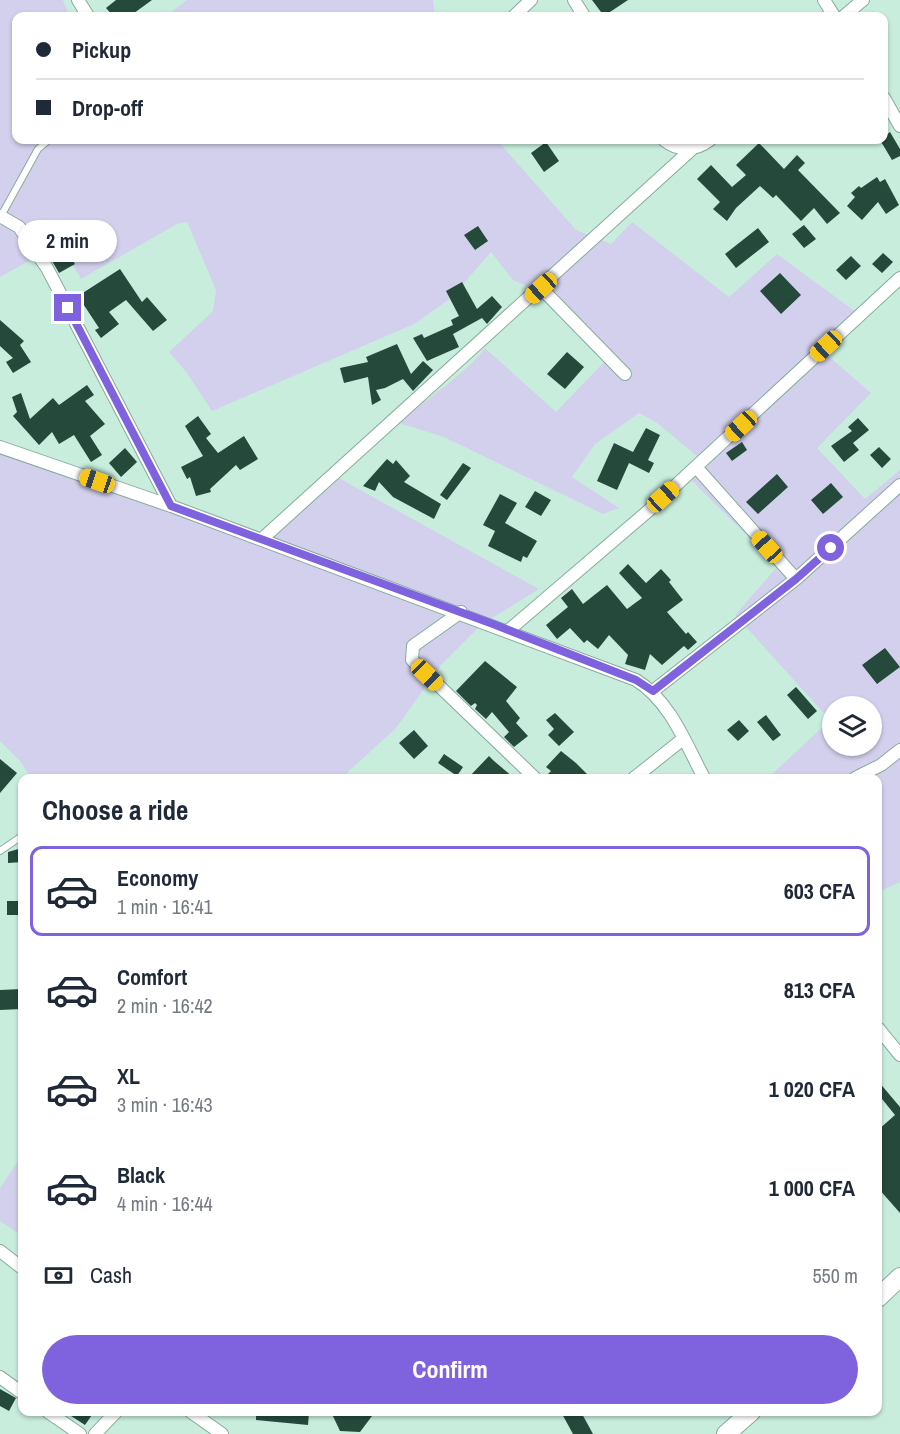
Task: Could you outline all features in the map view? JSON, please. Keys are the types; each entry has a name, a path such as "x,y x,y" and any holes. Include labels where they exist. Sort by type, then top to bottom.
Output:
{"main road":[{"path":"882,1294 900,1278"},
{"path":"726,1434 746,1416"}],"street":[{"path":"518,12 531,0"},
{"path":"848,12 862,0"},
{"path":"888,105 900,126"},
{"path":"669,144 692,149"},
{"path":"262,539 692,149 702,144"},
{"path":"0,217 19,227 48,268 171,506"},
{"path":"510,630 696,467 900,278"},
{"path":"541,288 624,374"},
{"path":"0,447 262,539 510,630 636,680 653,691 702,774"},
{"path":"696,467 796,579"},
{"path":"653,691 796,579 900,485"},
{"path":"461,612 413,646 412,660 531,774"},
{"path":"639,774 683,739"},
{"path":"863,774 881,765 900,750"},
{"path":"882,1033 900,1055"},
{"path":"0,1251 18,1265"},
{"path":"0,1377 18,1390"},
{"path":"54,1416 80,1434"},
{"path":"95,1434 112,1416"},
{"path":"197,1416 222,1434"}],"lane":[{"path":"0,217 38,149 44,144"},
{"path":"0,851 18,839"}],"shaded area":[{"path":"0,0 63,0 68,12 12,12 12,144 501,144 576,230 611,244 632,222 729,297 777,254 864,318 827,355 871,393 817,448 865,499 900,470 900,882 882,890 882,774 772,774 822,727 822,756 882,756 882,696 822,696 822,711 735,615 778,566 689,478 704,462 656,422 639,413 595,444 572,477 619,508 603,514 444,437 399,423 456,377 485,348 556,412 609,357 533,289 513,280 491,252 451,298 414,324 212,411 187,373 169,352 213,311 216,290 187,222 177,224 81,279 51,229 24,244 29,261 0,277"},
{"path":"187,0 433,0 434,12 171,12"},
{"path":"0,446 156,502 264,534 335,476 539,589 481,625 441,665 396,728 347,774 28,774 21,762 0,741"},
{"path":"18,1161 18,1233 0,1221 0,1188"}],"building":[{"path":"116,0 152,0 136,12 110,12 106,8"},
{"path":"592,0 628,0 610,12 601,12"},
{"path":"890,132 900,149 900,156 892,160 882,144 888,144"},
{"path":"543,144 547,144 559,161 544,172 531,153"},
{"path":"758,144 784,169 797,155 805,163 798,170 840,213 827,224 814,208 801,221 776,195 773,198 760,186 736,208 727,221 713,209 720,202 697,179 711,165 732,187 746,175 736,165"},
{"path":"877,177 880,182 885,179 899,205 886,214 878,202 862,220 847,206 855,197 851,193"},
{"path":"804,225 816,239 804,248 792,234"},
{"path":"478,226 488,241 475,250 464,235"},
{"path":"758,228 769,242 736,268 725,254"},
{"path":"66,250 75,264 59,273 51,259"},
{"path":"883,253 893,262 882,273 872,264"},
{"path":"851,256 861,266 846,280 836,270"},
{"path":"120,269 142,302 147,297 167,320 153,331 126,300 109,312 119,324 101,338 95,330 99,328 78,296"},
{"path":"780,273 801,295 781,314 760,291"},
{"path":"462,282 477,309 492,296 502,307 487,324 482,318 453,334 459,347 427,361 413,338 422,334 424,338 453,325 451,320 459,316 446,291"},
{"path":"0,320 24,341 20,345 31,362 13,373 6,362 13,358 0,346"},
{"path":"397,344 411,374 423,361 433,370 413,391 403,379 376,390 381,400 372,405 368,377 344,383 340,368 368,362 366,357"},
{"path":"567,352 584,367 565,389 547,374"},
{"path":"87,385 94,395 85,401 105,424 90,436 102,455 91,462 74,435 59,444 52,432 39,445 13,416 17,412 12,397 21,393 30,419 53,398 59,405"},
{"path":"198,416 211,434 206,438 218,453 244,436 258,459 240,470 236,465 210,489 211,492 196,496 190,477 187,479 181,467 203,456 185,426"},
{"path":"858,418 869,430 853,443 859,450 844,462 831,446 852,431 848,427"},
{"path":"646,428 660,435 648,460 654,463 649,473 629,463 617,490 597,481 614,443 633,452"},
{"path":"742,442 747,450 732,461 726,453"},
{"path":"879,447 891,459 882,468 870,455"},
{"path":"125,448 137,462 121,477 109,463"},
{"path":"387,459 393,464 396,460 410,476 404,482 441,504 434,519 393,497 379,482 375,491 363,486"},
{"path":"463,463 471,468 447,500 440,495"},
{"path":"777,474 788,487 758,514 746,502"},
{"path":"831,483 843,497 823,514 811,500"},
{"path":"535,491 551,500 541,516 525,507"},
{"path":"500,494 517,503 505,523 537,541 527,558 523,556 521,562 488,546 495,531 483,525"},
{"path":"628,564 646,583 661,569 671,580 669,582 683,600 667,612 686,634 688,632 697,642 688,650 684,646 662,665 650,654 645,670 625,664 628,655 609,635 598,649 587,640 584,643 570,628 557,639 546,625 568,607 561,598 572,589 583,604 607,585 627,609 642,598 619,573"},
{"path":"885,648 900,667 877,684 862,665"},
{"path":"485,661 517,687 506,701 520,718 516,723 528,736 514,747 504,737 509,732 492,712 486,719 475,709 477,705 475,703 471,706 456,691"},
{"path":"796,687 817,711 808,719 787,695"},
{"path":"555,713 574,732 559,746 548,735 554,729 546,720"},
{"path":"766,715 781,735 773,741 757,722"},
{"path":"739,720 749,731 738,741 727,730"},
{"path":"414,730 428,746 414,759 399,743"},
{"path":"561,751 587,774 548,774 551,771 546,767"},
{"path":"444,754 463,767 458,774 454,774 438,763"},
{"path":"489,756 509,774 472,774"},
{"path":"0,759 17,773 0,793"},
{"path":"18,849 18,862 8,863 8,852"},
{"path":"7,901 18,901 18,915 7,915"},
{"path":"18,989 18,1009 0,1010 0,990"},
{"path":"882,1086 900,1107 900,1213 882,1193 882,1126 895,1115 882,1099"},
{"path":"0,1389 16,1398 9,1411 0,1406"},
{"path":"71,1416 91,1416 85,1425"},
{"path":"256,1416 309,1416 308,1425 256,1420"},
{"path":"333,1416 372,1416 360,1432 340,1431"},
{"path":"563,1416 583,1416 593,1434 573,1434"}],"route":[{"path":"68,308 171,506 493,624 636,680 653,691 796,579 831,548"}]}
